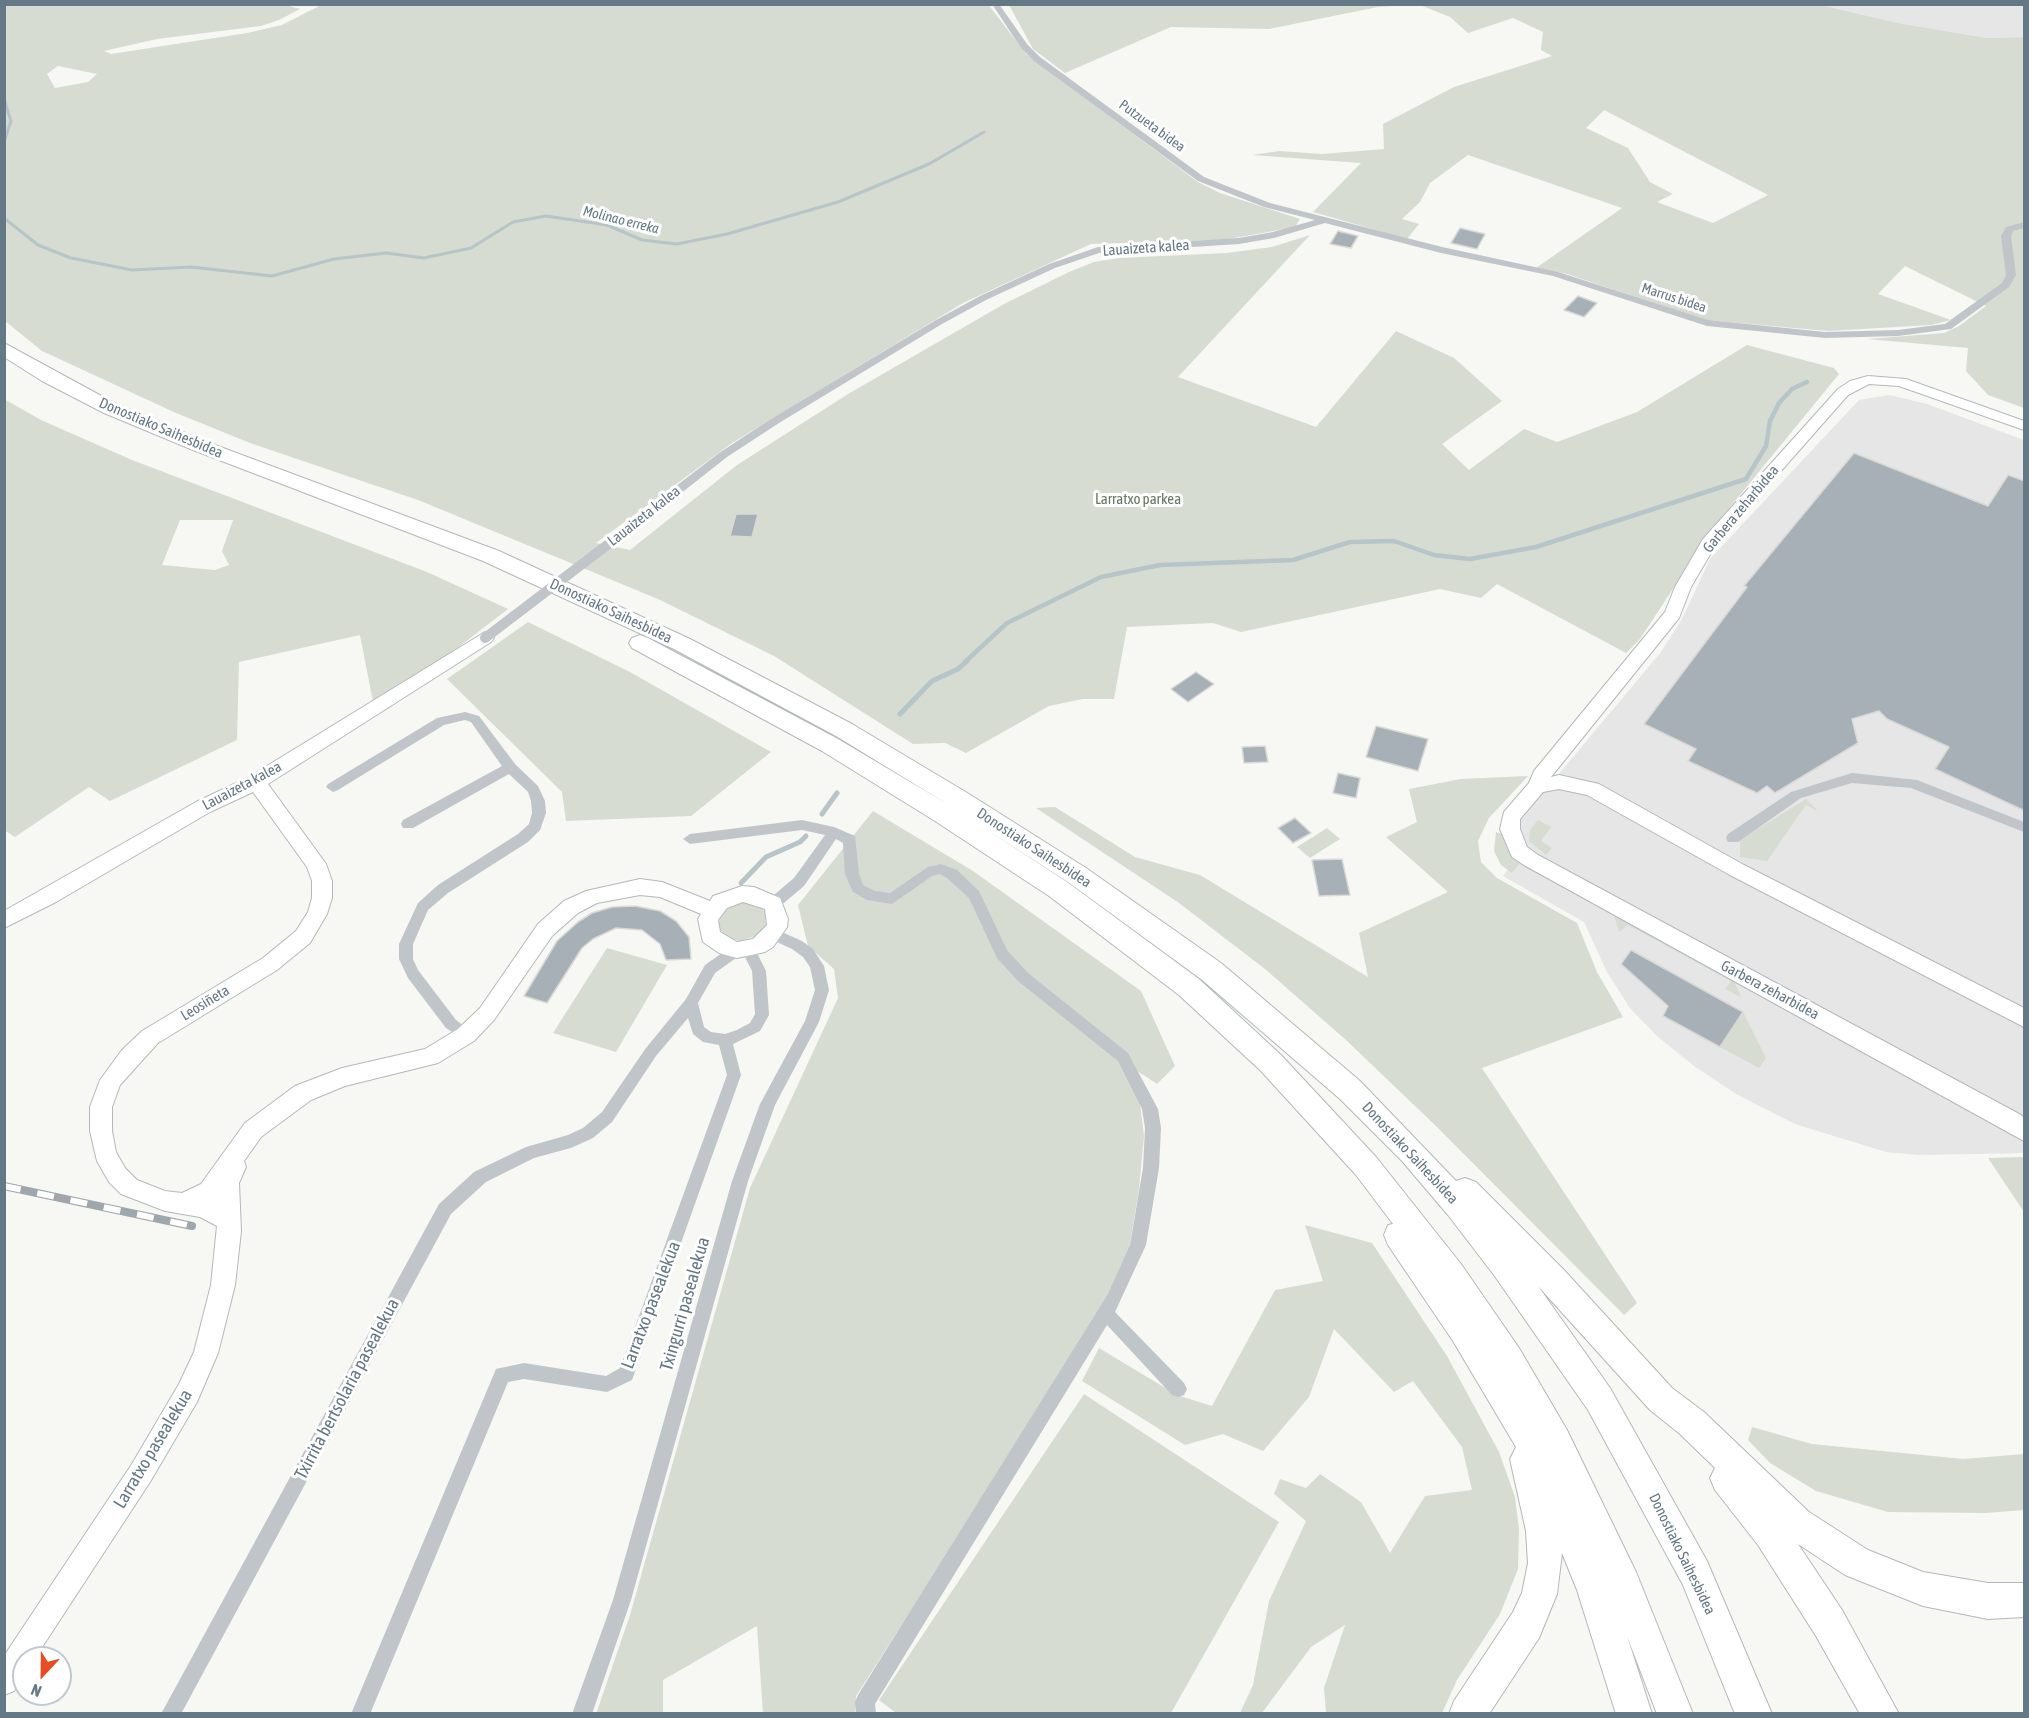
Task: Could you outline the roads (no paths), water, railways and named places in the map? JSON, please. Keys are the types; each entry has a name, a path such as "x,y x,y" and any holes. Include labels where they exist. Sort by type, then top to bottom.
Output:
{"highway":[{"name":"Donostiako Saihesbidea","path":"4,349 78,393 164,432 491,556 574,592 682,644 843,730 960,800 1077,875 1211,971 1350,1090 1412,1152 1459,1205 1505,1264 1599,1399 1695,1573 1754,1713"},
{"name":"Donostiako Saihesbidea","path":"4,369 62,402 130,434 395,536 560,605 667,656 780,716 944,814 1058,889 1130,940 1226,1019 1317,1111 1406,1215 1450,1274 1508,1359 1555,1442 1624,1584 1675,1713"},
{"path":"1317,1111 1328,1144 1414,1254 1514,1409 1542,1463 1571,1529 1594,1590 1634,1713"},
{"path":"1412,1152 1451,1177 1499,1224 1661,1399 1770,1533 1829,1623 1881,1713"},
{"path":"1661,1399 1692,1423 1797,1524 1857,1563 1923,1589 1955,1597 1988,1601 2025,1600"},
{"path":"1467,1713 1526,1625 1539,1594 1545,1563 1537,1496 1514,1409"}],"street":[{"name":"Putzueta bidea","path":"995,4 1024,46 1037,60 1201,179 1231,192 1325,220"},
{"path":"1294,212 1306,220 1304,227"},
{"name":"Marrus bidea","path":"1325,220 1450,252 1555,274 1707,323 1825,335 1898,333 1948,327 2006,285 2011,275 2006,236 2009,229 2025,225"},
{"name":"Lauaizeta kalea","path":"4,920 49,897 203,807 256,782 485,638 723,456 939,322 983,298 1052,266 1098,250 1221,243 1274,235 1325,220"},
{"name":"Garbera zeharbidea","path":"2025,426 1901,382 1868,380 1855,384 1843,392 1709,543 1683,587 1673,614 1541,776 1537,786 1511,817 1510,829 1520,852 1531,860 2002,1116 2025,1131"},
{"path":"333,787 441,721 465,716 475,719 510,767 533,789 538,801 539,813 535,826 523,838 443,889 423,907 406,944 406,959 413,974 451,1024 466,1035"},
{"path":"408,824 510,767"},
{"path":"1733,838 1796,795 1852,778 1912,783 2025,826"},
{"name":"Leosiñeta","path":"228,1220 214,1212 146,1195 129,1187 117,1175 105,1154 101,1131 101,1107 111,1080 130,1056 150,1037 270,964 303,937 317,914 322,898 322,881 316,864 256,782"},
{"path":"1537,786 1559,782 1592,789 1737,870 2025,1018"},
{"path":"690,838 802,825 834,832 850,840 852,874 858,888 872,896 892,899 928,872 941,869 952,874 974,895 1002,954 1023,977 1123,1057 1135,1075 1150,1109 1153,1128 1151,1168 1138,1245 1106,1315 865,1702 866,1713"},
{"path":"773,904 799,882 834,832"},
{"name":"Larratxo pasealekua","path":"4,1681 141,1473 188,1393 206,1353 217,1318 227,1251 228,1183 238,1161 241,1146 253,1130 303,1093 332,1080 430,1057 466,1035 487,1014 545,930 571,907 593,896 640,887 663,890 712,910"},
{"path":"773,904 754,895 742,894 730,897 712,910 708,919 711,936 717,943 743,949 759,972 762,1015 755,1027 741,1035 725,1040 708,1038 698,1030 691,1003 710,969 743,949 766,941 773,934 778,919 773,904"},
{"name":"Txingurri pasealekua","path":"582,1713 622,1600 740,1181 768,1104 812,1022 822,990 817,966 808,953 773,934"},
{"name":"Txirrita bertsolaria pasealekua","path":"170,1713 445,1209 464,1190 496,1168 531,1152 557,1147 588,1133 607,1117 651,1052 691,1003"},
{"name":"Larratxo pasealekua","path":"360,1713 502,1375 524,1371 608,1384 626,1374 734,1074 725,1040"},
{"name":"Larratxo pasealekua","path":"228,1191 263,1134 286,1104"},
{"path":"185,1203 209,1191 241,1146"},
{"path":"185,1203 202,1203 228,1191"},
{"path":"1106,1315 1178,1389"}],"waterway":[{"name":"Molinao erreka","path":"4,99 11,121 4,142"},
{"name":"Molinao erreka","path":"4,218 38,245 71,258 132,270 191,267 272,276 334,259 386,253 424,258 471,248 513,222 546,216 607,225 642,240 677,244 727,234 838,202 929,164 984,132"},
{"path":"965,662 1007,623 1101,577 1160,565 1293,560 1350,542 1394,541 1434,555 1470,559 1536,547 1746,479 1766,446 1770,421 1779,403 1792,389 1807,382"},
{"path":"900,714 932,681 958,669 967,661"},
{"path":"822,814 837,793"},
{"path":"741,883 766,857 800,842 806,836"}],"railway":[{"path":"4,1186 192,1226"}],"park label":[{"name":"Larratxo parkea","path":"1138,499"}]}
